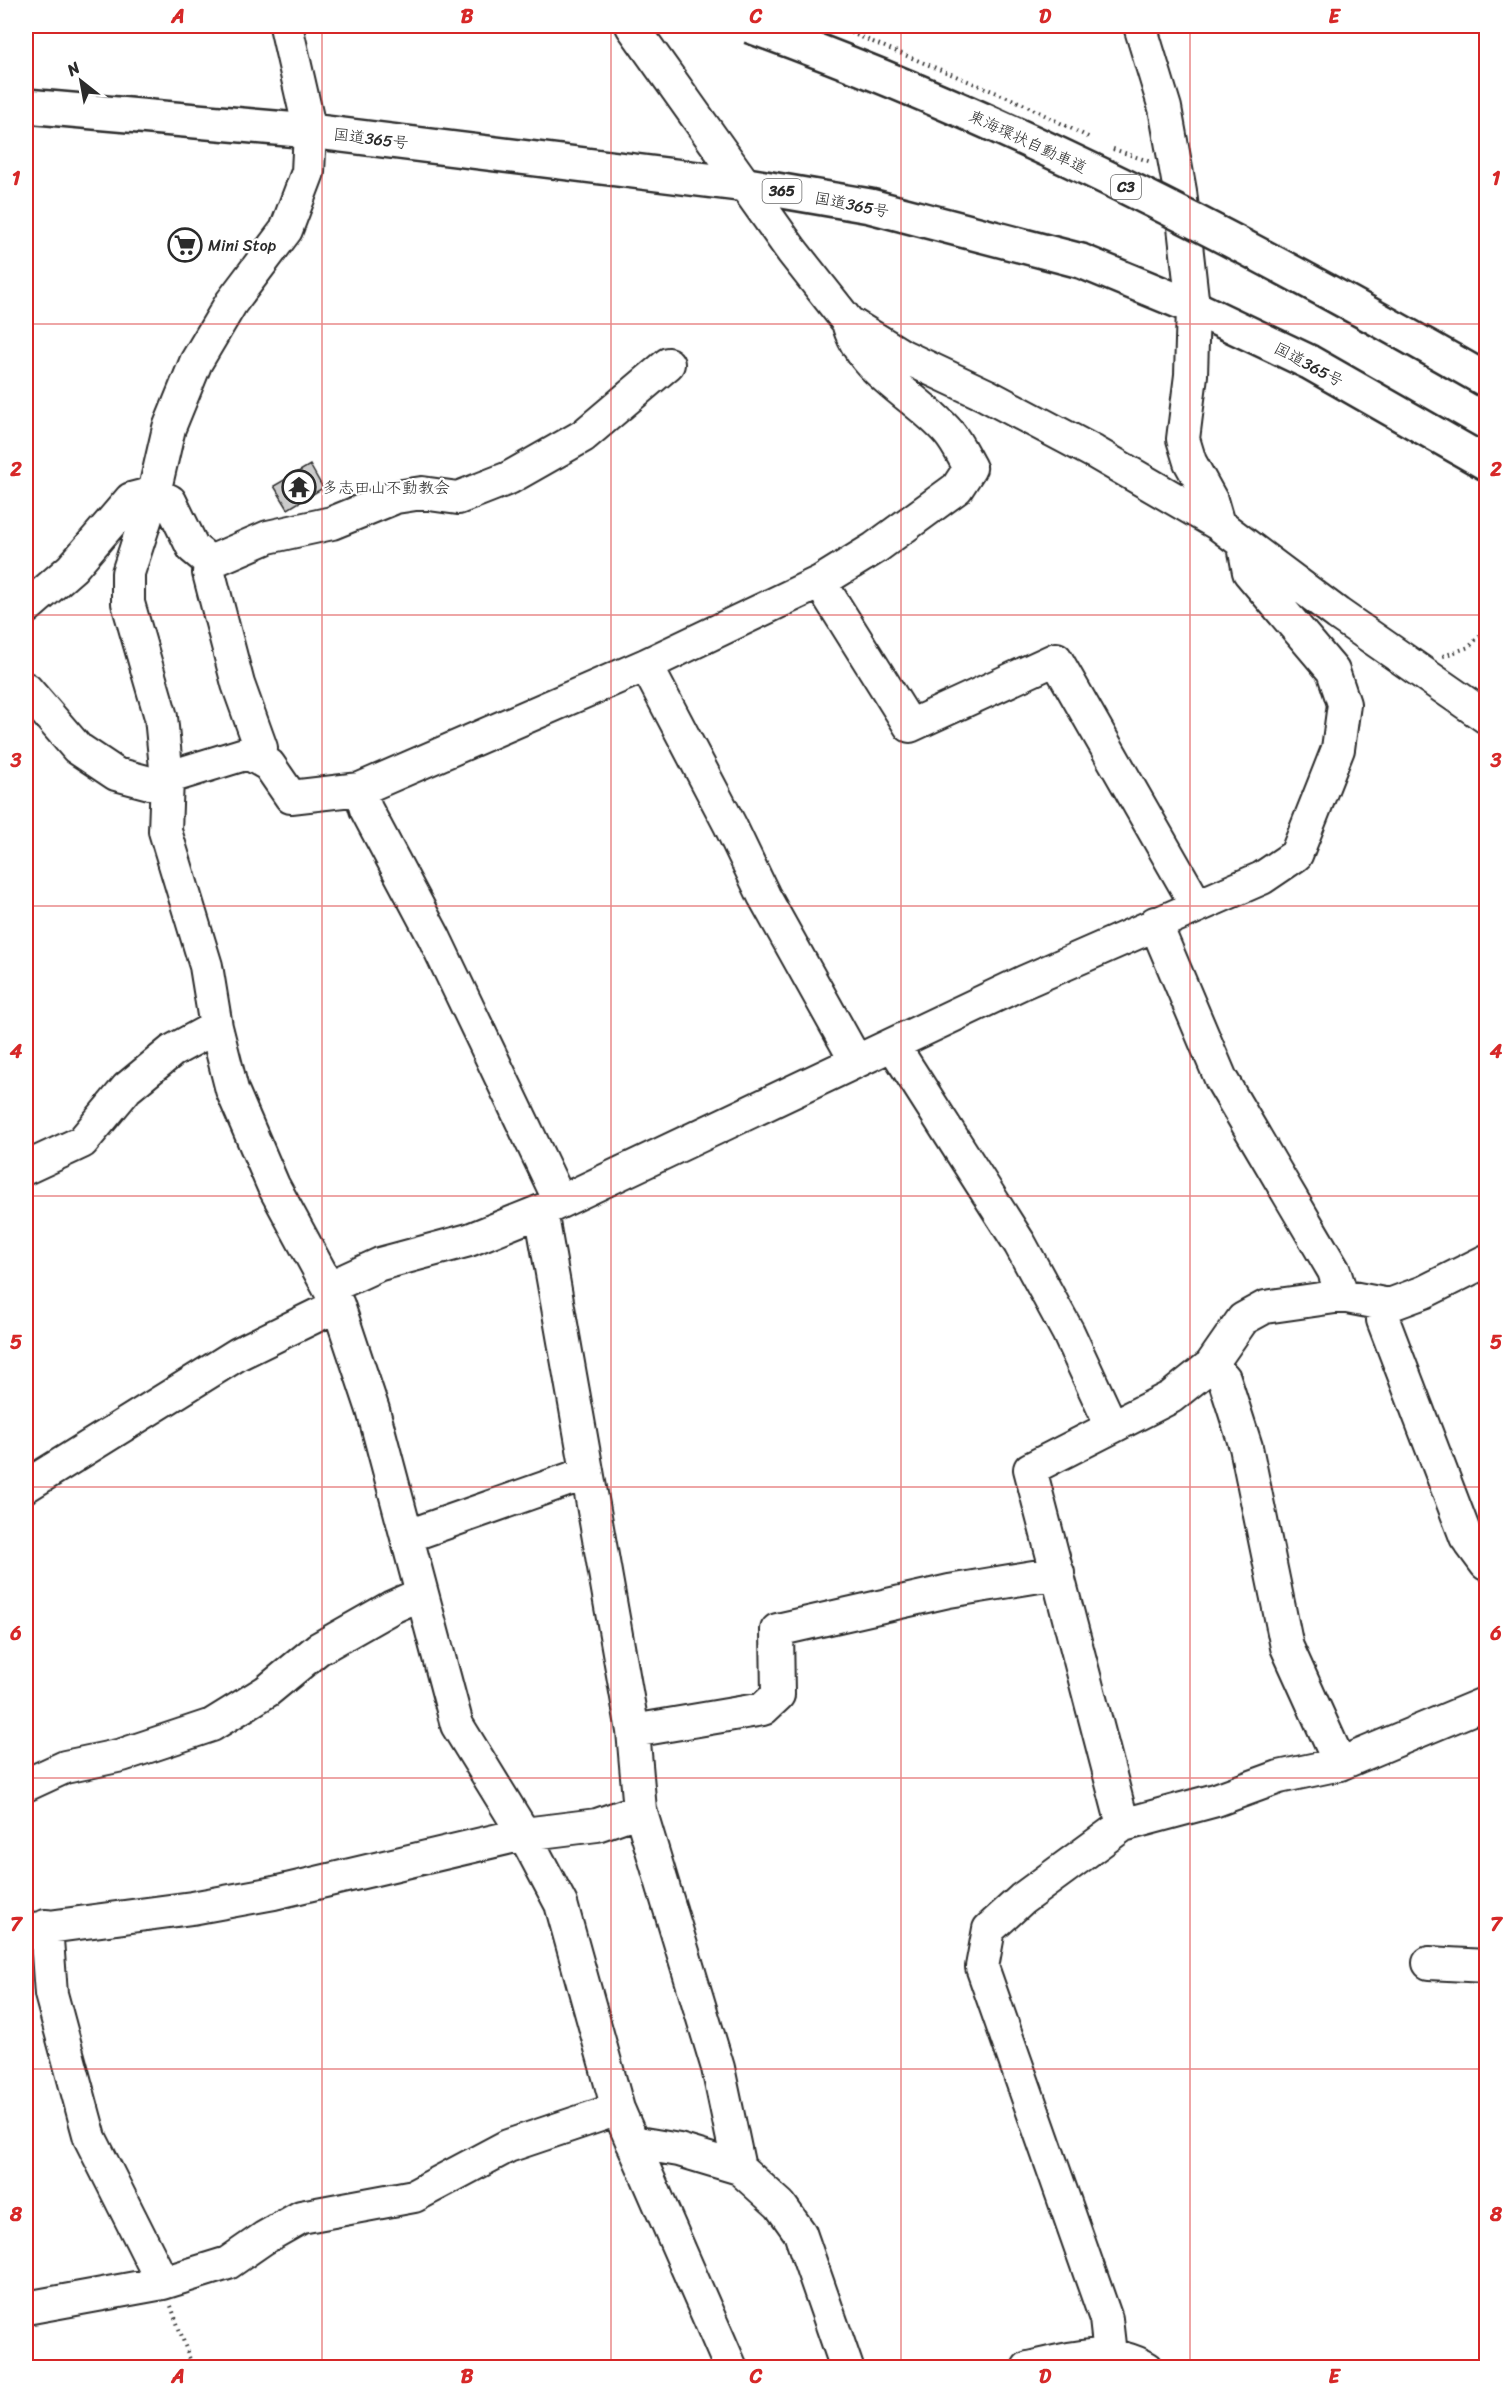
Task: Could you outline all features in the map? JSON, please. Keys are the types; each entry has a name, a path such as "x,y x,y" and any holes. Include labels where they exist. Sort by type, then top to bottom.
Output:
{"highway":[{"name":"東海環状自動車道","path":"750,26 821,51 958,109 1095,172 1234,241 1486,380"},
{"name":"国道365号","path":"26,106 310,131 747,185 870,206 1081,261 1193,307 1309,362 1486,463"}],"street":[{"path":"286,26 310,131 308,172 286,230 231,303 196,362 169,428 154,493 128,573 128,603 161,717 167,778 165,831 206,966 216,1027 232,1090 299,1237 334,1296 373,1410 457,1725 524,1834 561,1904 618,2109 731,2367"},
{"path":"632,26 792,251 848,321 903,356 986,394 1094,452 1218,524 1244,546 1486,717"},
{"path":"1140,26 1165,108 1180,191 1193,307 1191,375 1183,438 1190,462 1211,500 1218,524"},
{"path":"26,689 77,748 116,774 150,783 248,753 269,765 291,797 360,789 646,665 820,582 875,548 957,488 970,468 949,432 877,369 852,340 848,321"},
{"path":"210,562 268,537 332,523 396,498 422,493 458,498 509,478 584,435 668,364"},
{"path":"26,608 72,568 131,499 154,493 170,501 193,548 210,562"},
{"path":"26,1486 334,1296 380,1263 469,1240 551,1206 856,1061 1155,923 1262,878 1296,855 1338,749 1344,704 1333,671 1249,572 1244,546"},
{"path":"210,562 209,573 238,684 261,748 257,758"},
{"path":"820,582 910,726 1056,659 1197,906"},
{"path":"646,665 730,825 764,896 856,1061"},
{"path":"360,789 366,809 434,937 551,1206 587,1473 633,1731 640,1810 718,2068 739,2168"},
{"path":"1155,923 1221,1079 1334,1271 1342,1296"},
{"path":"26,1168 82,1142 127,1088 172,1051 216,1027"},
{"path":"893,1045 1020,1244 1068,1332 1112,1427"},
{"path":"1123,1825 1030,1469 1171,1397 1211,1365 1243,1319 1265,1307 1342,1296 1389,1305 1424,1292 1486,1261"},
{"path":"1389,1305 1383,1320 1387,1331 1466,1537 1486,1562"},
{"path":"1211,1365 1224,1378 1246,1447 1287,1647 1340,1764"},
{"path":"408,1536 587,1473"},
{"path":"633,1731 763,1709 778,1695 777,1630 949,1591 1058,1573"},
{"path":"26,1785 65,1767 122,1755 212,1725 267,1691 318,1649 392,1607 421,1594"},
{"path":"1110,2354 1106,2319 982,1967 989,1929 1022,1899 1123,1825 1216,1800 1279,1777 1340,1764 1486,1703"},
{"path":"163,2283 90,2138 51,1994 36,1928 192,1908 274,1893 524,1834 597,1825 640,1810"},
{"path":"1430,1963 1486,1966"},
{"path":"26,2308 163,2283 228,2263 264,2238 301,2217 414,2196 508,2146 618,2109"},
{"path":"632,2142 679,2150 739,2168 780,2205 800,2234 847,2367"},
{"path":"1028,2367 1110,2354 1134,2360 1147,2367"}],"path":[{"path":"163,2283 193,2367"}],"building":[{"name":"多志田山不動教会","path":"310,465 323,488 288,509 274,486"}],"place":[{"name":"Mini Stop","path":"185,245"},
{"name":"多志田山不動教会","path":"299,487"}]}
